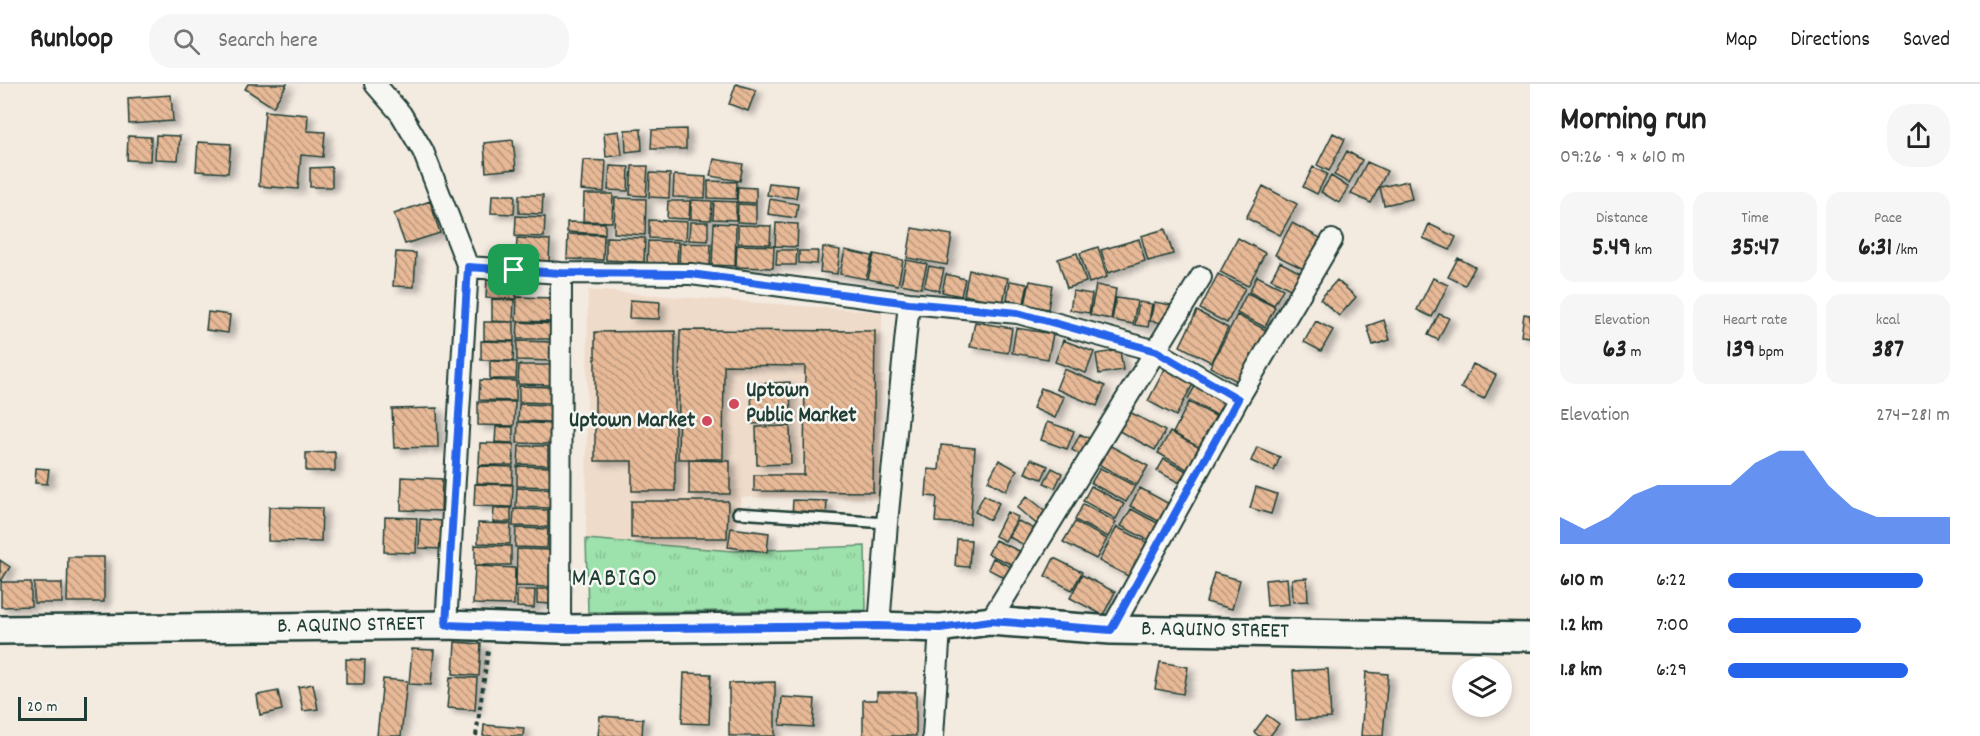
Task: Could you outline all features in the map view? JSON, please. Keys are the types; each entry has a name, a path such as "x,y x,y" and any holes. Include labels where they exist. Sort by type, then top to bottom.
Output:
{"street":[{"path":"375,84 401,114 423,151 468,267 446,625"},
{"path":"1111,630 1238,399 1332,240"},
{"path":"468,267 561,273 691,274 909,303 1018,313 1156,351 1238,399"},
{"path":"561,273 561,629"},
{"path":"990,621 1201,277"},
{"path":"879,626 909,303"},
{"name":"B. AQUINO STREET","path":"0,630 446,625 561,629 879,626 940,628 990,621 1111,630 1530,637"},
{"path":"933,736 940,628"}],"lane":[{"path":"738,513 887,523"}],"path":[{"path":"476,736 491,627"}],"shaded area":[{"name":"Uptown Public Market","path":"588,290 882,312 880,499 741,497 733,551 586,539"}],"green space":[{"path":"586,539 733,551 865,546 866,610 588,612"}],"building":[{"path":"248,84 287,84 273,107 245,89"},
{"path":"736,84 756,90 748,111 729,104"},
{"path":"171,95 173,121 129,124 128,98"},
{"path":"265,111 308,115 307,131 325,132 323,157 301,155 298,189 259,186"},
{"path":"641,129 642,150 626,152 625,130"},
{"path":"686,129 686,149 651,149 652,130"},
{"path":"619,131 622,155 606,157 604,133"},
{"path":"1333,133 1345,139 1329,171 1317,165"},
{"path":"156,135 180,136 178,160 155,159"},
{"path":"128,136 151,137 150,161 127,160"},
{"path":"513,140 516,169 486,172 484,143"},
{"path":"198,142 231,144 228,173 196,171"},
{"path":"1347,151 1362,160 1349,183 1334,175"},
{"path":"714,159 743,164 740,181 710,176"},
{"path":"583,160 606,161 604,192 581,190"},
{"path":"1367,162 1387,171 1371,203 1351,194"},
{"path":"610,166 629,167 628,191 608,190"},
{"path":"632,166 648,166 646,196 630,195"},
{"path":"332,167 332,187 310,187 310,168"},
{"path":"1313,167 1327,174 1317,194 1303,187"},
{"path":"650,173 670,174 669,198 649,197"},
{"path":"674,175 706,177 705,198 673,197"},
{"path":"1331,176 1348,187 1339,203 1321,192"},
{"path":"708,181 737,182 736,199 708,198"},
{"path":"1408,181 1412,199 1384,205 1380,187"},
{"path":"769,183 798,186 796,198 767,195"},
{"path":"1263,186 1297,204 1280,235 1246,218"},
{"path":"738,187 756,188 756,203 737,202"},
{"path":"584,194 613,194 612,222 583,221"},
{"path":"492,195 515,195 514,214 491,213"},
{"path":"519,195 543,195 542,214 519,213"},
{"path":"615,198 646,199 645,235 614,233"},
{"path":"770,199 798,204 796,218 768,214"},
{"path":"691,200 712,201 711,220 691,219"},
{"path":"430,201 440,233 405,244 394,214"},
{"path":"668,201 690,201 689,219 667,218"},
{"path":"714,201 736,202 736,220 713,219"},
{"path":"738,204 756,205 756,223 737,222"},
{"path":"516,216 545,217 544,237 515,236"},
{"path":"649,220 687,222 686,240 649,238"},
{"path":"567,222 605,223 605,234 567,232"},
{"path":"690,222 708,222 708,241 689,240"},
{"path":"714,223 736,224 735,266 712,265"},
{"path":"776,223 798,224 797,247 775,246"},
{"path":"1292,223 1324,240 1308,271 1275,255"},
{"path":"1429,224 1456,237 1450,250 1423,238"},
{"path":"738,225 771,226 770,244 738,243"},
{"path":"912,228 952,235 947,265 907,258"},
{"path":"1165,229 1173,254 1148,261 1141,236"},
{"path":"568,234 604,235 603,260 567,259"},
{"path":"606,237 645,238 644,262 606,260"},
{"path":"517,238 550,240 549,261 516,259"},
{"path":"1238,238 1265,253 1248,286 1220,272"},
{"path":"1139,239 1145,261 1108,273 1101,250"},
{"path":"648,241 678,242 677,265 647,264"},
{"path":"680,243 711,244 710,266 679,265"},
{"path":"737,245 774,246 773,268 736,267"},
{"path":"823,247 840,250 837,274 820,272"},
{"path":"1098,247 1107,277 1089,283 1080,253"},
{"path":"777,250 797,250 796,265 776,265"},
{"path":"845,250 872,256 866,279 840,274"},
{"path":"799,251 818,251 817,264 799,263"},
{"path":"396,252 416,253 414,287 393,286"},
{"path":"1077,253 1086,282 1067,288 1058,259"},
{"path":"874,254 903,260 898,285 868,279"},
{"path":"1458,258 1475,267 1465,285 1448,277"},
{"path":"906,260 927,264 921,288 901,284"},
{"path":"1280,262 1301,273 1292,290 1271,279"},
{"path":"929,266 944,269 939,291 924,287"},
{"path":"969,270 1008,278 1003,303 964,295"},
{"path":"946,274 965,279 961,296 942,292"},
{"path":"1218,274 1245,288 1227,323 1200,309"},
{"path":"1257,276 1283,289 1274,305 1249,292"},
{"path":"487,277 516,278 516,299 486,298"},
{"path":"1433,278 1448,285 1432,317 1417,310"},
{"path":"1337,280 1356,297 1339,316 1320,299"},
{"path":"1010,281 1028,284 1024,303 1007,300"},
{"path":"1030,281 1052,285 1048,309 1025,305"},
{"path":"1096,285 1116,289 1111,319 1090,315"},
{"path":"1073,291 1092,294 1089,313 1070,310"},
{"path":"1247,293 1275,307 1265,327 1237,313"},
{"path":"517,297 556,298 555,322 516,321"},
{"path":"1116,298 1137,301 1133,324 1112,320"},
{"path":"492,299 514,300 513,322 492,321"},
{"path":"630,300 660,302 659,319 629,318"},
{"path":"1139,302 1152,304 1148,327 1135,325"},
{"path":"1154,302 1172,305 1169,324 1150,321"},
{"path":"1197,311 1228,328 1211,362 1180,346"},
{"path":"208,312 230,315 228,333 206,330"},
{"path":"1439,314 1449,318 1438,340 1428,335"},
{"path":"1524,314 1530,315 1530,337 1521,336"},
{"path":"1237,315 1268,331 1241,383 1210,367"},
{"path":"1384,320 1390,340 1373,345 1367,326"},
{"path":"1316,321 1333,330 1321,351 1304,342"},
{"path":"484,322 514,322 514,341 484,340"},
{"path":"518,322 554,324 554,339 517,339"},
{"path":"975,322 1012,328 1008,353 970,347"},
{"path":"1016,328 1053,334 1048,359 1012,353"},
{"path":"680,330 875,331 873,492 754,491 754,475 804,475 805,366 724,365 723,459 678,459"},
{"path":"675,331 675,491 632,491 632,461 595,461 595,332"},
{"path":"1063,340 1094,352 1086,373 1055,362"},
{"path":"481,341 514,342 513,361 481,360"},
{"path":"517,341 553,342 553,361 517,360"},
{"path":"1120,350 1123,370 1099,374 1096,354"},
{"path":"490,361 517,362 516,379 490,379"},
{"path":"1168,363 1196,378 1176,416 1148,401"},
{"path":"1473,364 1496,375 1484,399 1461,388"},
{"path":"519,365 552,365 551,385 518,384"},
{"path":"1064,369 1105,386 1097,406 1056,389"},
{"path":"1199,379 1233,398 1222,418 1188,399"},
{"path":"480,380 516,381 516,401 479,400"},
{"path":"790,382 791,422 752,424 751,384"},
{"path":"519,386 551,387 551,403 519,402"},
{"path":"1041,388 1064,397 1055,418 1033,408"},
{"path":"478,402 515,402 514,426 478,425"},
{"path":"1189,402 1221,419 1204,450 1173,433"},
{"path":"519,404 552,405 551,422 518,421"},
{"path":"437,408 438,447 394,448 392,409"},
{"path":"1128,411 1165,431 1155,450 1117,430"},
{"path":"518,422 551,424 551,444 517,443"},
{"path":"1047,422 1074,431 1067,449 1041,440"},
{"path":"790,426 791,464 757,465 756,427"},
{"path":"496,427 513,427 513,443 495,442"},
{"path":"1170,432 1202,449 1190,471 1158,453"},
{"path":"1080,434 1091,439 1083,456 1072,450"},
{"path":"480,443 514,444 513,465 479,465"},
{"path":"1107,444 1148,466 1137,485 1096,463"},
{"path":"941,445 975,448 970,524 935,522 937,497 926,496 928,469 939,470"},
{"path":"519,446 548,446 548,465 518,464"},
{"path":"1257,447 1280,457 1274,471 1251,461"},
{"path":"335,452 335,471 306,471 306,453"},
{"path":"1031,459 1048,466 1042,479 1025,473"},
{"path":"1164,459 1190,473 1184,485 1157,471"},
{"path":"689,460 730,461 730,494 689,494"},
{"path":"999,460 1017,470 1006,491 988,481"},
{"path":"478,466 513,467 512,484 477,483"},
{"path":"517,466 553,467 553,487 517,486"},
{"path":"36,468 49,469 47,484 35,483"},
{"path":"1052,468 1062,473 1055,488 1044,483"},
{"path":"1100,468 1135,486 1126,502 1091,483"},
{"path":"402,477 442,479 441,511 401,510"},
{"path":"475,484 513,485 512,507 474,506"},
{"path":"1091,486 1124,504 1116,519 1083,501"},
{"path":"1256,487 1277,494 1271,514 1250,508"},
{"path":"517,488 552,489 551,508 516,507"},
{"path":"1140,488 1173,506 1164,524 1130,506"},
{"path":"984,495 999,503 990,520 975,512"},
{"path":"1027,496 1049,514 1039,526 1017,508"},
{"path":"793,500 827,501 826,516 792,515"},
{"path":"631,501 728,501 727,538 631,538"},
{"path":"1083,504 1116,522 1108,537 1075,520"},
{"path":"269,507 322,508 321,542 268,541"},
{"path":"494,508 511,508 511,522 493,522"},
{"path":"514,509 548,510 548,527 513,526"},
{"path":"1131,509 1161,525 1152,542 1121,526"},
{"path":"1007,512 1018,517 1005,541 995,536"},
{"path":"385,517 417,518 416,553 384,552"},
{"path":"420,519 443,521 442,549 419,548"},
{"path":"1018,521 1035,529 1026,546 1009,537"},
{"path":"1075,522 1107,539 1096,559 1063,542"},
{"path":"478,523 511,524 510,544 478,543"},
{"path":"1117,527 1150,544 1132,578 1099,561"},
{"path":"516,528 548,529 547,548 515,547"},
{"path":"731,528 769,533 767,552 728,547"},
{"path":"957,539 971,540 969,567 955,566"},
{"path":"995,540 1026,554 1020,568 988,554"},
{"path":"475,545 511,546 511,565 475,565"},
{"path":"517,549 552,550 551,587 516,586"},
{"path":"68,557 104,557 104,602 67,602"},
{"path":"993,558 1013,568 1007,579 988,569"},
{"path":"1054,558 1082,572 1072,590 1045,576"},
{"path":"0,560 10,567 1,581 0,580"},
{"path":"475,566 515,568 514,605 473,604"},
{"path":"1214,573 1240,580 1232,609 1206,602"},
{"path":"1082,575 1115,592 1103,615 1070,598"},
{"path":"1287,578 1289,604 1267,606 1265,580"},
{"path":"1307,578 1308,601 1293,602 1292,579"},
{"path":"1,582 31,582 31,606 1,607"},
{"path":"34,583 62,583 62,603 34,603"},
{"path":"537,589 550,589 549,604 537,603"},
{"path":"517,590 535,590 534,608 517,607"},
{"path":"455,642 481,644 479,676 453,674"},
{"path":"412,649 434,650 431,685 409,684"},
{"path":"346,659 365,660 364,684 346,684"},
{"path":"1160,662 1188,667 1183,694 1155,689"},
{"path":"1328,669 1331,718 1296,720 1293,671"},
{"path":"1366,672 1388,674 1383,736 1361,736"},
{"path":"684,673 711,674 709,724 682,723"},
{"path":"450,677 477,678 475,710 447,708"},
{"path":"383,679 407,681 401,736 377,736"},
{"path":"775,682 775,736 729,736 729,683"},
{"path":"313,684 318,709 303,711 298,687"},
{"path":"278,691 282,710 260,715 257,695"},
{"path":"877,692 916,692 916,736 863,736 863,700 877,700"},
{"path":"782,697 815,699 813,727 780,725"},
{"path":"1267,715 1279,724 1270,736 1259,736 1254,732"},
{"path":"600,716 643,719 642,736 598,736"},
{"path":"484,725 524,728 523,736 483,736"}],"place":[{"name":"Uptown Public Market","path":"734,404"},
{"name":"Uptown Market","path":"707,421"}],"district":[{"name":"MABIGO","path":"615,579"}],"route":[{"path":"468,267 514,270 561,273 691,274 909,303 1018,313 1156,351 1238,399 1111,630 990,621 940,628 879,626 561,629 446,625 468,267"}]}
